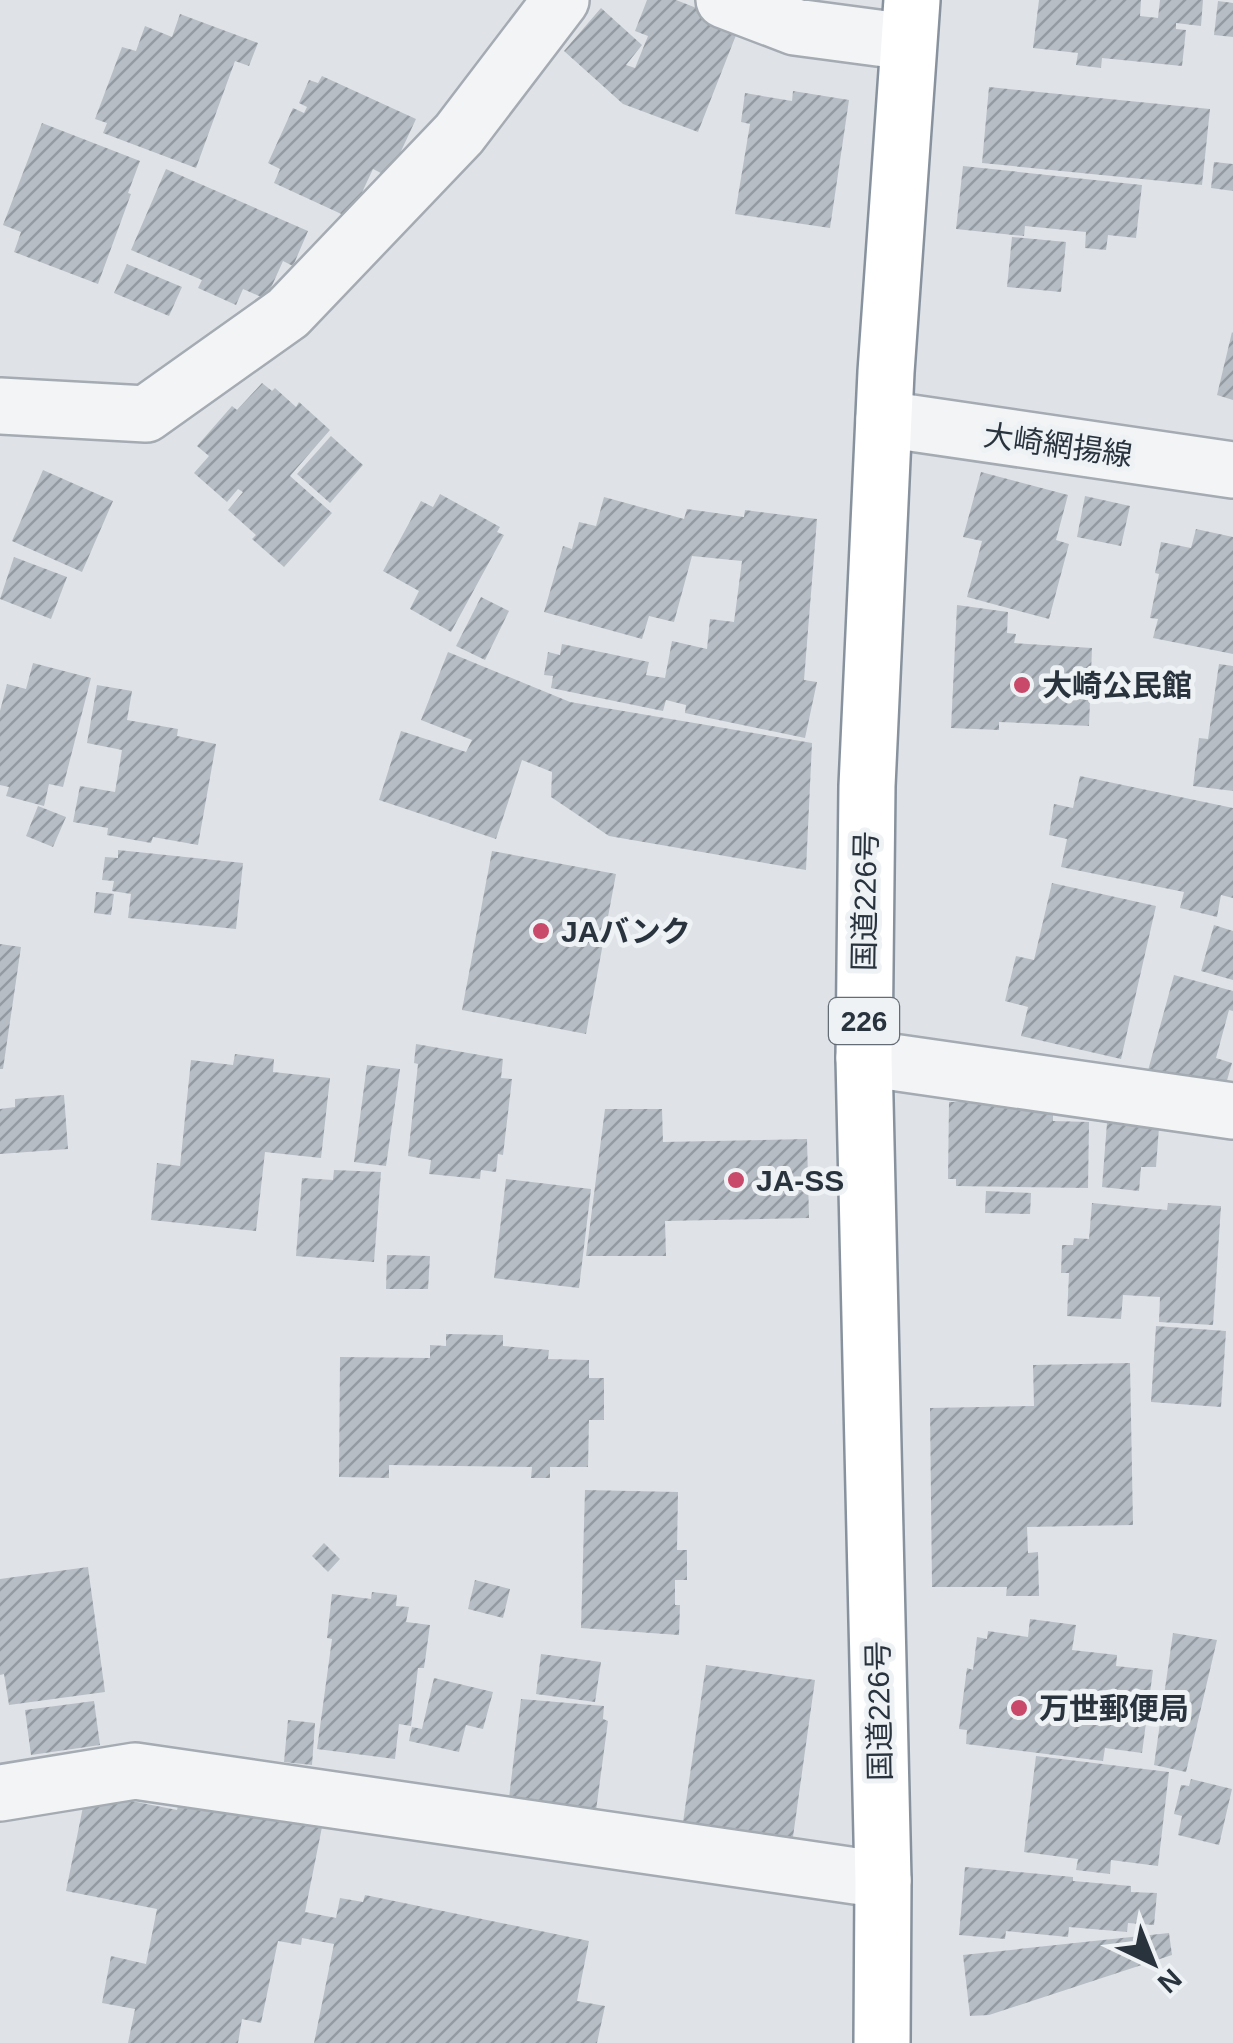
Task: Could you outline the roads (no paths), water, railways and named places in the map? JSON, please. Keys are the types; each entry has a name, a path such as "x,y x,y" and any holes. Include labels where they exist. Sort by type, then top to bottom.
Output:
{"highway":[{"name":"国道226号","path":"882,2043 864,1058 866,786 884,420 910,21"}],"street":[{"path":"0,406 146,414 288,313 460,134 561,0"},
{"path":"724,0 795,28 910,21"},
{"name":"大崎網揚線","path":"884,420 1233,470"},
{"path":"864,1058 1233,1111"},
{"path":"0,1793 135,1771 882,1880"}],"place":[{"name":"大崎公民館","path":"1022,685"},
{"name":"JAバンク","path":"541,931"},
{"name":"JA-SS","path":"736,1180"},
{"name":"万世郵便局","path":"1019,1708"}]}
